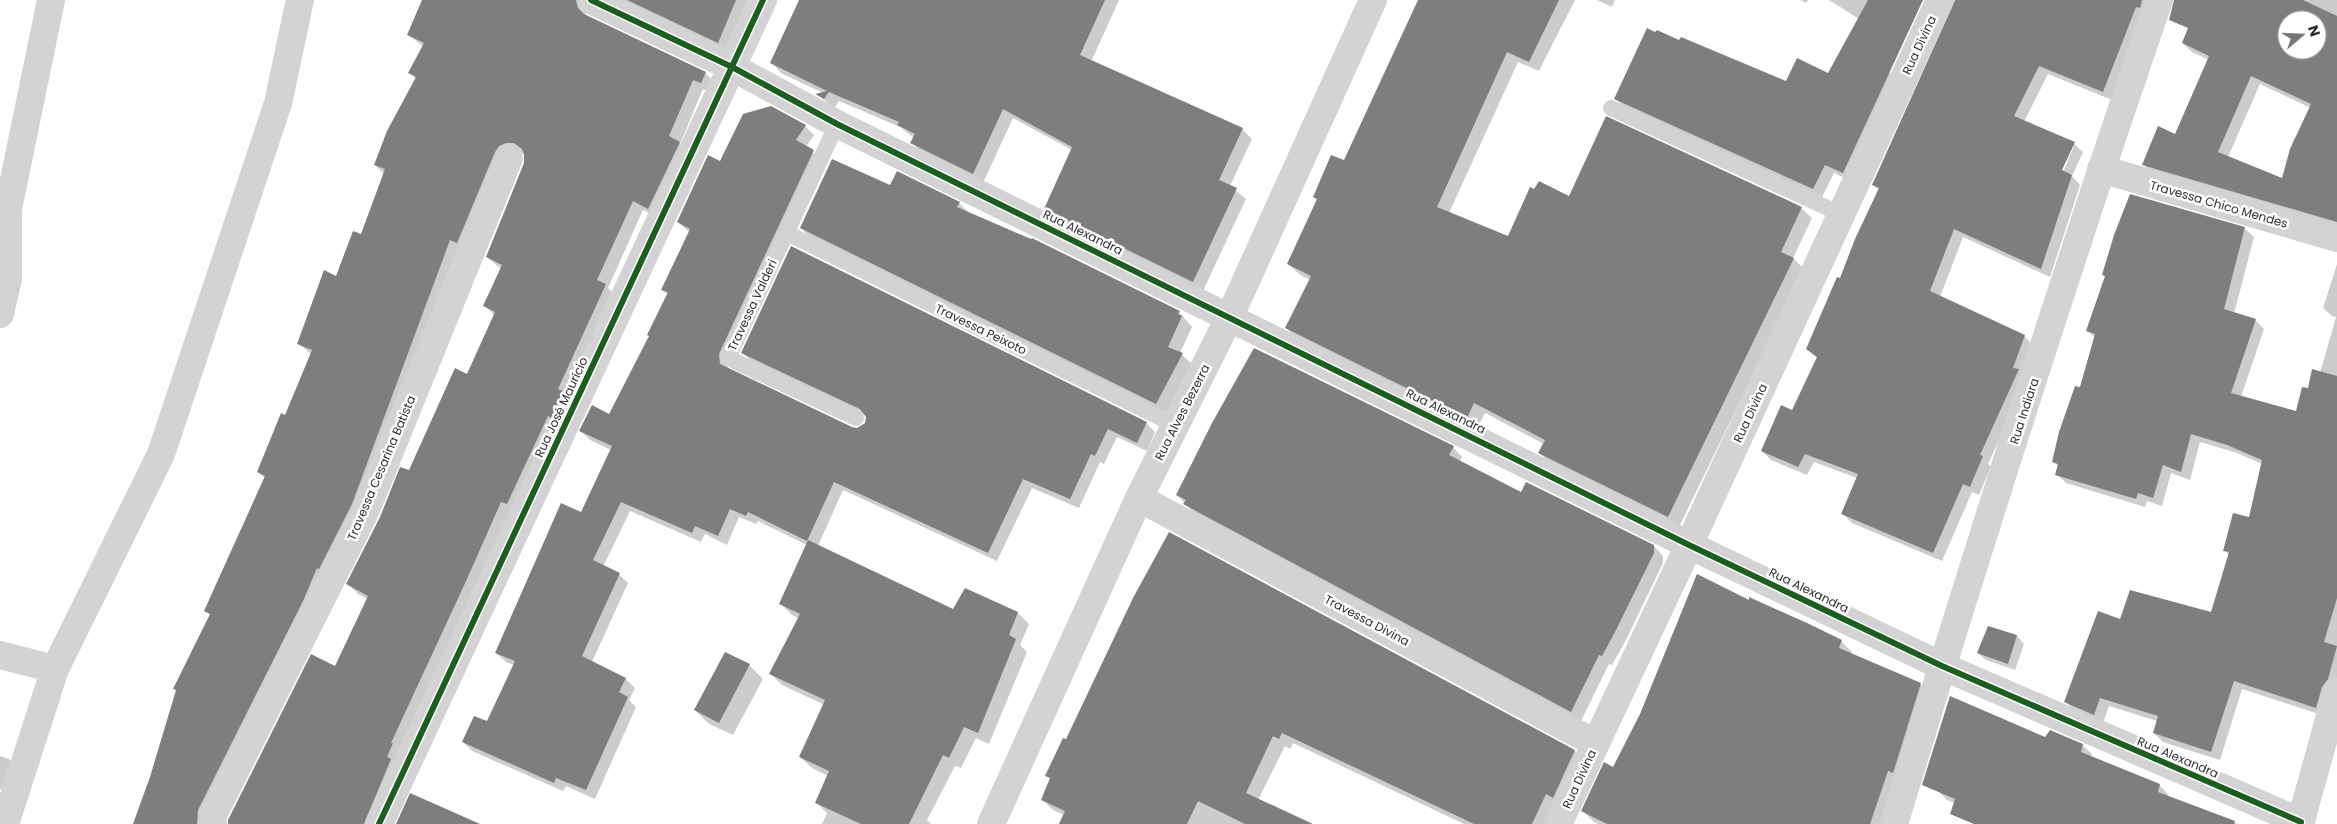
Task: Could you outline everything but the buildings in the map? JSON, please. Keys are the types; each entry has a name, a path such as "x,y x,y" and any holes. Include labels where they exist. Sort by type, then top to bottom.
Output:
{"street":[{"path":"0,314 8,279 8,209 51,0"},
{"path":"5,824 55,669 161,454 278,104 300,0"},
{"name":"Rua Alexandra","path":"591,0 732,67 837,124 1230,316 1690,545 1942,666 2301,823"},
{"name":"Rua José Maurício","path":"378,824 763,0"},
{"name":"Rua Alves Bezerra","path":"991,824 1139,498 1230,316 1373,0"},
{"name":"Rua Divina","path":"1558,824 1690,545 1940,0"},
{"name":"Rua Indiara","path":"1894,824 1942,666 2101,169 2159,0"},
{"name":"Travessa Cesarina Batista","path":"213,824 212,817 366,510 509,158"},
{"name":"Travessa Chico Mendes","path":"2101,169 2337,238"},
{"name":"Travessa Divina","path":"1139,498 1595,743"},
{"path":"0,655 55,669"},
{"path":"2301,823 2337,691"}],"lane":[{"path":"1611,108 1841,214"},
{"name":"Travessa Valderi","path":"837,124 728,358 856,418"},
{"name":"Travessa Peixoto","path":"787,233 1175,425"}],"cycle path":[{"path":"591,0 732,67 837,124 1689,545 1942,666 2301,822"},
{"path":"379,824 763,0"}]}
